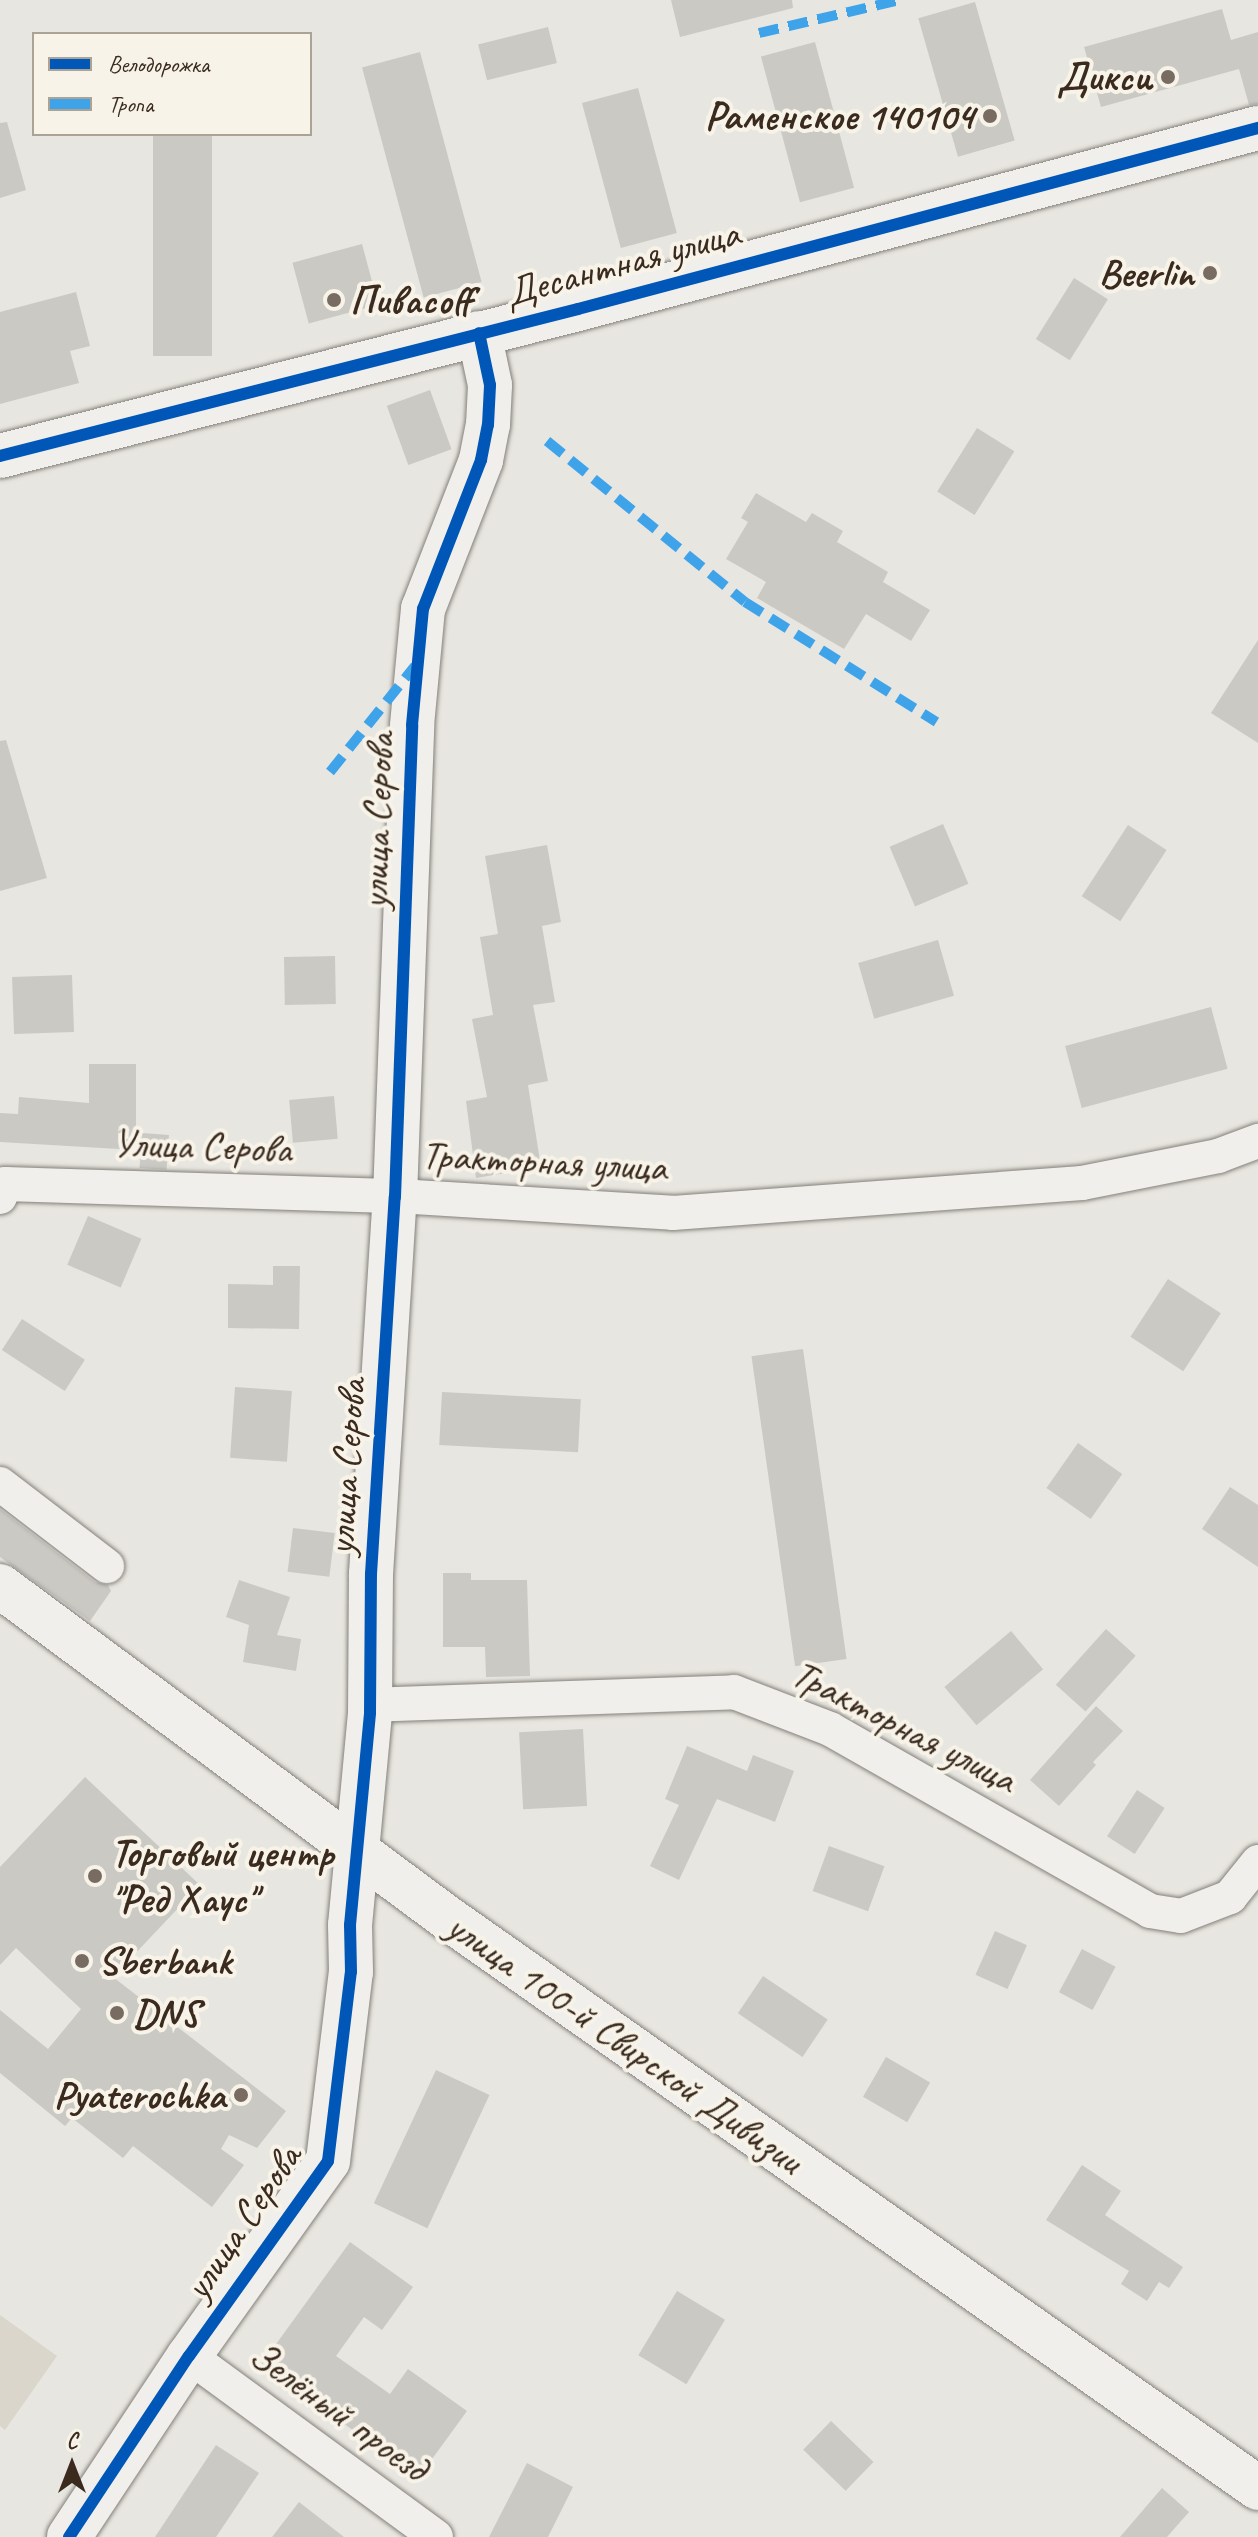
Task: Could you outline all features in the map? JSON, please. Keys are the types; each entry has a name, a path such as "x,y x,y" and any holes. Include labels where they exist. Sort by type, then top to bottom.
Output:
{"street":[{"name":"Десантная улица","path":"0,456 1258,128"},
{"name":"улица Серова","path":"69,2537 189,2356 328,2161 351,1972 350,1925 369,1705 371,1574 395,1197 412,725 423,609 481,460 488,425 490,385 479,333"},
{"name":"Тракторная улица","path":"395,1197 673,1213 1082,1183 1218,1156 1258,1141"},
{"name":"Улица Серова","path":"3,1190 395,1197"},
{"path":"0,1484 107,1566"},
{"name":"улица 100-й Свирской Дивизии","path":"0,1586 358,1854 1258,2488"},
{"name":"Тракторная улица","path":"369,1705 734,1692 856,1742 1150,1911 1181,1916 1230,1897 1258,1862"},
{"name":"Зелёный проезд","path":"189,2356 436,2537"}],"shaded area":[{"path":"0,2315 57,2356 5,2430 0,2426"}],"building":[{"path":"671,0 792,0 793,8 680,37"},
{"path":"975,2 1015,140 958,157 918,18"},
{"path":"1222,9 1231,40 1258,32 1258,104 1249,105 1239,69 1101,107 1084,47"},
{"path":"548,27 557,63 487,80 478,44"},
{"path":"815,42 854,188 800,202 761,56"},
{"path":"420,52 482,282 424,297 362,68"},
{"path":"638,88 677,233 621,248 582,103"},
{"path":"7,122 26,190 0,198 0,123"},
{"path":"153,136 212,136 212,356 153,356"},
{"path":"362,244 378,305 309,323 292,263"},
{"path":"1074,278 1108,299 1070,360 1036,339"},
{"path":"76,292 90,346 70,351 79,383 0,404 0,312"},
{"path":"430,390 452,449 408,465 387,406"},
{"path":"977,428 1014,451 975,515 937,492"},
{"path":"756,493 806,522 812,513 843,531 837,542 888,572 883,582 930,610 911,641 866,614 844,649 757,598 766,582 726,559 748,522 741,518"},
{"path":"1258,640 1258,743 1211,713"},
{"path":"6,740 47,878 0,891 0,741"},
{"path":"943,824 968,884 915,906 890,847"},
{"path":"1128,825 1167,850 1120,921 1082,896"},
{"path":"547,845 561,922 542,926 555,1002 533,1005 548,1081 528,1085 541,1167 476,1178 466,1101 487,1097 472,1019 493,1015 480,937 498,934 485,856"},
{"path":"938,940 954,996 874,1019 858,963"},
{"path":"335,956 336,1004 285,1005 284,957"},
{"path":"72,975 74,1032 14,1034 12,977"},
{"path":"1211,1007 1228,1069 1082,1108 1065,1046"},
{"path":"89,1064 136,1064 136,1150 0,1142 0,1113 18,1114 19,1097 89,1103"},
{"path":"334,1096 338,1139 293,1143 289,1100"},
{"path":"142,1133 169,1135 166,1170 140,1168"},
{"path":"88,1216 141,1239 121,1287 67,1265"},
{"path":"273,1266 300,1266 299,1329 228,1328 228,1284 273,1285"},
{"path":"1168,1279 1221,1313 1183,1371 1130,1337"},
{"path":"22,1319 85,1360 65,1391 2,1350"},
{"path":"803,1349 847,1659 795,1666 752,1356"},
{"path":"235,1387 292,1391 287,1462 230,1458"},
{"path":"442,1392 581,1399 578,1452 439,1445"},
{"path":"1078,1443 1122,1474 1091,1519 1046,1488"},
{"path":"1230,1487 1258,1505 1258,1567 1202,1529"},
{"path":"0,1509 95,1582 108,1585 111,1591 90,1621 0,1557"},
{"path":"293,1528 335,1533 329,1577 288,1572"},
{"path":"443,1573 471,1573 471,1580 527,1580 530,1676 486,1677 485,1647 443,1647"},
{"path":"239,1580 290,1597 277,1635 301,1639 296,1671 243,1662 249,1625 226,1617"},
{"path":"1106,1629 1136,1656 1086,1712 1056,1685"},
{"path":"1011,1631 1043,1669 976,1725 944,1687"},
{"path":"1096,1706 1123,1731 1093,1762 1096,1765 1059,1806 1030,1780"},
{"path":"583,1729 587,1806 523,1809 519,1732"},
{"path":"687,1746 747,1771 753,1755 794,1771 775,1822 717,1799 679,1880 650,1866 679,1805 665,1799"},
{"path":"85,1777 200,1885 113,1977 286,2111 257,2148 229,2135 221,2149 244,2165 212,2207 133,2146 123,2158 72,2118 65,2126 0,2073 0,2010 48,2049 81,2009 16,1948 0,1965 0,1867"},
{"path":"1137,1790 1165,1808 1135,1854 1107,1836"},
{"path":"829,1846 884,1866 868,1911 813,1891"},
{"path":"995,1931 1027,1945 1007,1989 975,1975"},
{"path":"1082,1949 1116,1967 1093,2010 1059,1992"},
{"path":"763,1976 828,2020 803,2057 738,2013"},
{"path":"886,2057 930,2082 907,2122 863,2097"},
{"path":"436,2070 489,2095 427,2228 374,2203"},
{"path":"1082,2165 1121,2191 1105,2215 1183,2267 1169,2288 1159,2282 1147,2301 1121,2284 1129,2271 1046,2220"},
{"path":"350,2242 413,2287 382,2330 364,2317 336,2356 390,2394 408,2369 467,2411 419,2477 326,2411 323,2415 258,2369"},
{"path":"677,2291 725,2320 686,2384 638,2355"},
{"path":"831,2421 873,2462 846,2491 803,2450"},
{"path":"216,2445 259,2473 216,2537 155,2537"},
{"path":"527,2463 573,2487 548,2537 489,2537"},
{"path":"1162,2488 1189,2512 1167,2537 1120,2537"},
{"path":"299,2502 344,2537 272,2537"}],"marked path":[{"path":"759,33 900,0"},
{"path":"547,441 745,602 936,722"},
{"path":"330,772 415,666"}],"cycle path":[{"path":"0,456 578,309 1258,128"},
{"path":"69,2537 189,2356 328,2161 351,1972 350,1925 370,1713 371,1574 395,1197 412,725 423,609 481,460 488,425 490,385 479,333"}],"place":[{"name":"Дикси","path":"1168,77"},
{"name":"Раменское 140104","path":"990,116"},
{"name":"Beerlin","path":"1210,273"},
{"name":"Пивасоff","path":"334,300"},
{"name":"Торговый центр \"Ред Хаус\"","path":"95,1876"},
{"name":"Sberbank","path":"82,1961"},
{"name":"DNS","path":"117,2013"},
{"name":"Pyaterochka","path":"241,2095"}]}
